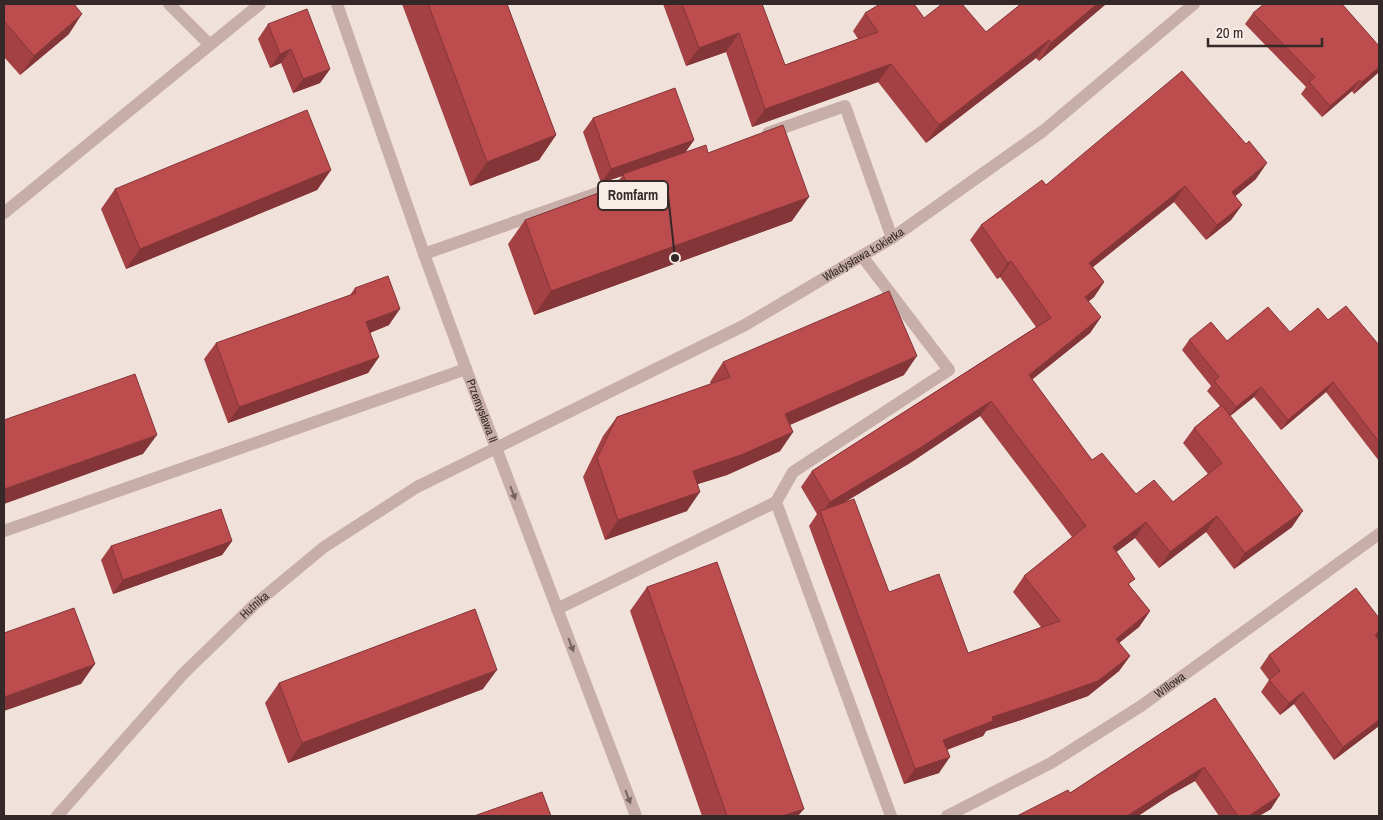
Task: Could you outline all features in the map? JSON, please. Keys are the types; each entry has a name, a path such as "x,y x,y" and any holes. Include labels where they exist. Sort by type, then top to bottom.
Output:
{"street":[{"path":"169,4 210,45"},
{"path":"4,213 260,4"},
{"name":"Przemysława II","path":"337,4 466,369 636,816"},
{"name":"Władysława Łokietka","path":"496,448 745,326 892,238 1043,131 1194,4"},
{"path":"761,136 845,106 892,238"},
{"path":"424,254 639,178"},
{"path":"557,609 776,502 793,472 949,370 862,256"},
{"path":"4,531 466,369"},
{"name":"Hutnika","path":"57,816 183,674 254,605 324,547 417,487 496,448"},
{"path":"776,502 891,816"},
{"name":"Willowa","path":"947,816 1051,763 1141,706 1379,534"}],"building":[{"path":"4,4 74,4 82,14 34,56 4,21"},
{"path":"428,4 507,4 556,135 487,162"},
{"path":"682,4 762,4 785,65 878,32 865,13 880,4 914,4 924,18 942,4 962,4 986,32 1021,4 1097,4 1051,43 1049,40 939,125 891,64 765,109 739,33 699,48"},
{"path":"1264,4 1342,4 1379,46 1379,67 1362,82 1360,80 1330,106 1309,82 1315,77 1253,13"},
{"path":"307,9 330,69 303,79 291,49 280,54 268,24"},
{"path":"1182,71 1246,144 1249,141 1267,163 1232,192 1242,205 1217,225 1185,186 1089,263 1104,282 1085,297 1101,317 1029,375 1092,460 1102,453 1136,494 1154,480 1173,502 1222,463 1194,428 1222,405 1303,511 1245,553 1217,516 1170,552 1146,522 1113,547 1135,579 1128,584 1150,611 1116,639 1130,656 1098,681 992,717 993,721 943,740 950,757 915,769 820,511 854,499 889,592 939,574 968,653 1060,621 1024,576 1086,526 991,401 920,448 830,502 812,471 1051,318 1011,261 1008,263 981,225 1042,180 1046,185"},
{"path":"675,88 694,140 611,169 593,118"},
{"path":"307,110 331,170 140,249 115,189"},
{"path":"783,125 809,197 551,291 525,220 626,183 623,174 706,145 708,153"},
{"path":"388,276 400,309 366,322 379,357 239,407 216,343 356,293 355,288"},
{"path":"889,291 917,356 785,414 793,432 741,455 693,471 700,492 618,520 597,458 617,417 730,377 723,362"},
{"path":"1346,306 1379,345 1379,442 1333,382 1288,420 1261,387 1236,407 1214,381 1219,377 1189,340 1211,322 1227,341 1268,307 1290,332 1318,308 1328,320"},
{"path":"135,374 157,435 4,489 4,420"},
{"path":"221,509 232,541 123,580 111,546"},
{"path":"717,562 804,809 782,816 727,816 647,587"},
{"path":"1356,588 1379,618 1379,631 1375,635 1379,641 1379,720 1343,747 1303,692 1289,703 1269,680 1280,671 1269,655"},
{"path":"74,608 95,664 4,697 4,633"},
{"path":"475,609 497,670 302,743 279,683"},
{"path":"1215,698 1280,795 1249,816 1238,816 1204,767 1127,816 1017,816 1068,790 1070,793"},
{"path":"542,792 551,816 474,816"}],"place":[{"name":"Romfarm","path":"675,258"}]}
